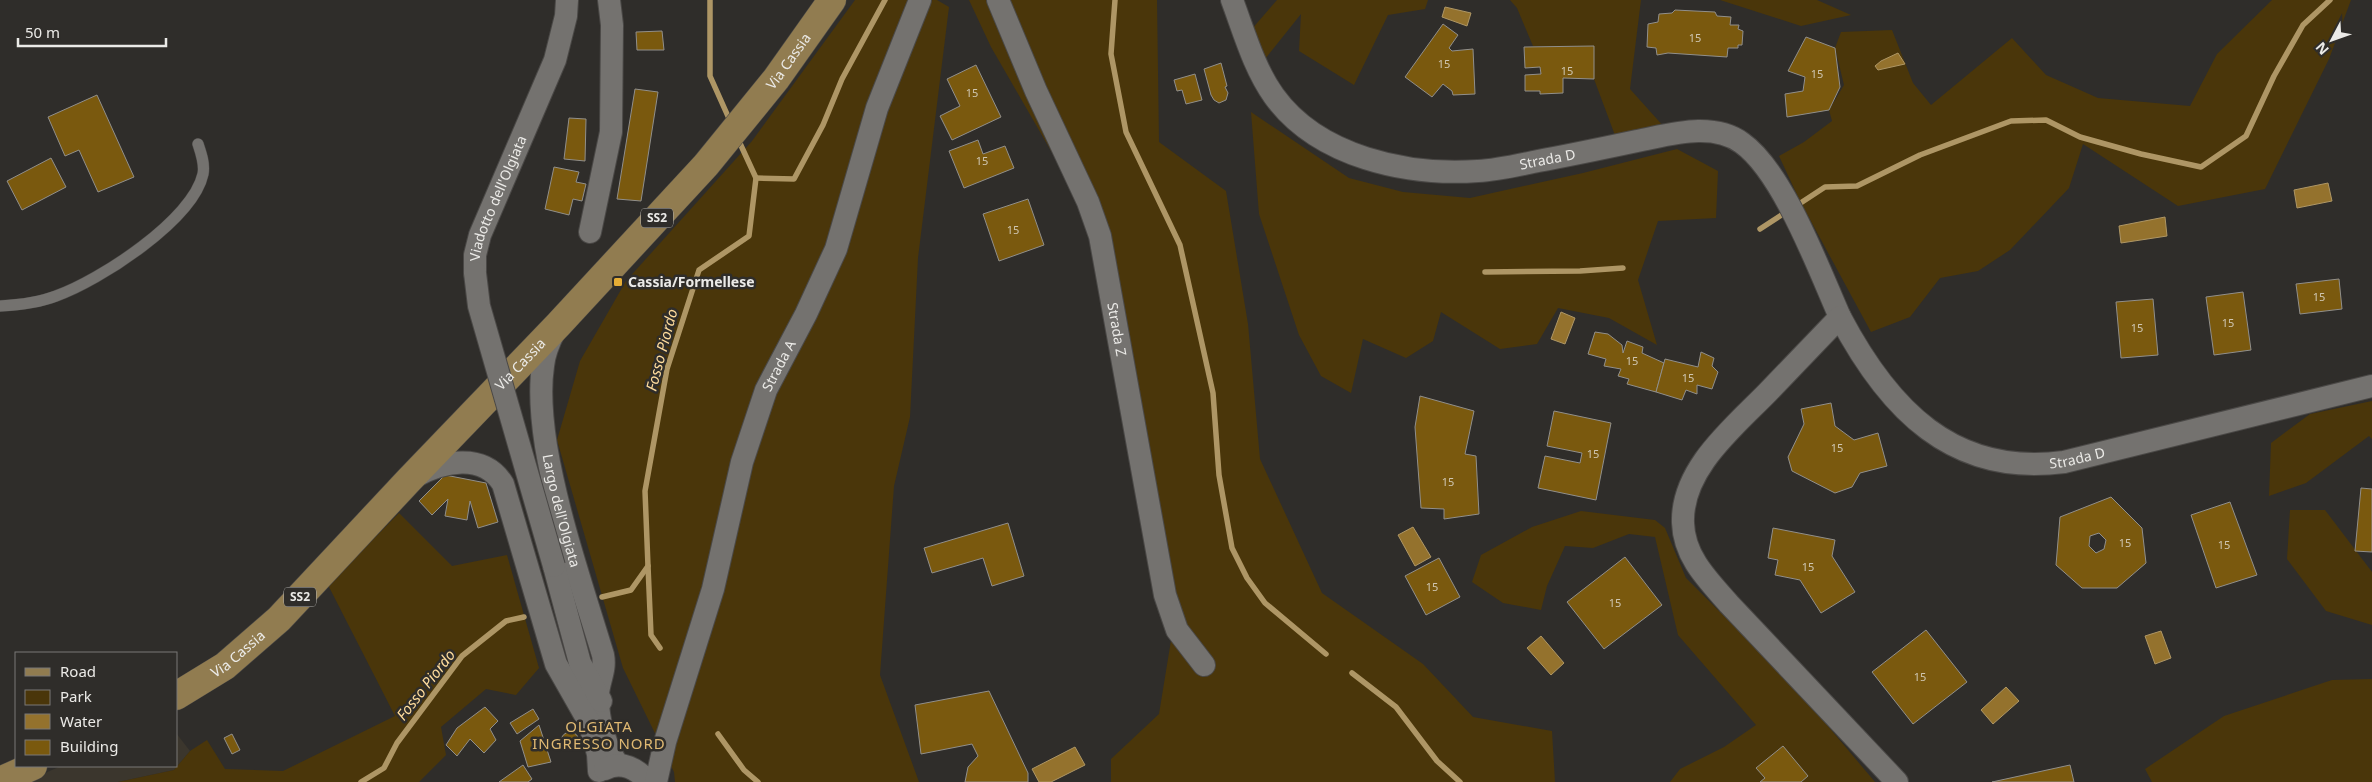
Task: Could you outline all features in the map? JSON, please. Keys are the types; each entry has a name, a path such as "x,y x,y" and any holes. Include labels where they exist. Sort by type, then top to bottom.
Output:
{"main road":[{"name":"Via Cassia","path":"178,695 225,666 262,636 558,325 706,165 754,106 832,0"},
{"path":"0,781 31,767"}],"street":[{"name":"Viadotto dell'Olgiata","path":"567,0 555,60 480,235 475,255 475,273 480,306 580,663"},
{"path":"590,232 611,132 612,35 610,0"},
{"name":"Strada A","path":"656,782 666,742 713,589 742,462 766,390 806,314 836,249 874,118 920,0"},
{"name":"Strada Z","path":"998,0 1036,91 1094,218 1105,260 1165,595 1178,630 1204,665"},
{"name":"Strada D","path":"1232,0 1255,60 1276,98 1298,121 1335,145 1360,156 1404,168 1440,171 1477,171 1680,132 1706,131 1728,135 1742,142 1763,163 1781,193 1806,241 1840,317 1877,379 1918,423 1943,441 1962,450 2014,464 2046,464 2072,460 2372,386"},
{"path":"1840,317 1723,438 1706,460 1686,495 1683,523 1691,556 1702,574 1897,782"},
{"name":"Largo dell'Olgiata","path":"558,325 549,342 542,366 542,415 551,475 604,663 598,694 600,721 617,774"},
{"path":"409,480 433,468 460,462 480,465 499,477 503,484 556,664 562,677 577,699"},
{"path":"580,663 577,699 579,725 589,758 617,774 650,756 666,742"},
{"name":"Largo dell'Olgiata","path":"580,663 598,694"}],"lane":[{"path":"0,306 34,302 80,286 104,274 153,237 184,208 200,184 204,169 198,144"}],"shaded area":[{"path":"178,736 190,751 178,765"},
{"path":"59,767 177,767 174,770 118,782 25,782"}],"green space":[{"path":"855,0 937,0 949,7 918,258 910,417 894,486 880,675 919,782 675,782 674,772 623,668 557,440 580,361 626,281 752,141"},
{"path":"969,0 1157,0 1159,142 1226,191 1248,324 1260,459 1322,593 1423,664 1473,717 1552,731 1555,782 1111,782 1111,759 1159,714 1174,622 1100,236 991,47"},
{"path":"1277,0 1428,0 1425,9 1388,15 1354,85 1299,51 1301,14 1261,64 1251,30"},
{"path":"1510,0 1641,0 1630,89 1665,128 1616,138 1594,79 1594,46 1533,46 1517,8"},
{"path":"1720,0 1817,0 1851,15 1801,26"},
{"path":"2272,0 2351,0 2329,59 2265,189 2178,206 2083,144 2069,188 2010,250 1978,271 1940,278 1910,317 1871,332 1800,201 1779,156 1804,142 1832,121 1829,110 1844,85 1835,48 1841,32 1892,30 1913,83 1931,105 2012,38 2046,75 2098,98 2190,106 2217,54"},
{"path":"1251,112 1349,178 1403,192 1470,198 1583,173 1677,149 1718,171 1716,218 1658,221 1638,280 1657,345 1609,318 1558,308 1537,344 1500,349 1441,312 1433,341 1406,358 1363,339 1351,393 1321,376 1299,335 1259,214"},
{"path":"2372,401 2372,439 2369,436 2306,483 2269,496 2271,443 2310,414"},
{"path":"2290,510 2325,510 2372,572 2372,625 2326,611 2287,559"},
{"path":"1581,511 1655,520 1665,528 1686,578 1795,687 1875,782 1670,782 1680,769 1724,747 1756,725 1678,635 1655,537 1629,534 1593,548 1565,546 1547,586 1541,610 1503,603 1472,582 1481,555 1532,527"},
{"path":"399,513 452,566 507,555 539,668 516,695 486,689 441,727 446,755 419,782 118,782 174,770 190,751 207,740 225,769 283,771 395,716 328,585"},
{"path":"2372,679 2372,782 2152,782 2145,769 2224,716 2332,680"}],"water":[{"path":"1445,7 1471,13 1467,26 1442,17"},
{"path":"1898,53 1905,64 1878,70 1875,66 1881,61"},
{"path":"2328,183 2332,201 2297,208 2294,190"},
{"path":"2165,217 2167,236 2121,243 2119,226"},
{"path":"1561,312 1575,318 1565,344 1551,339"},
{"path":"1413,527 1431,557 1415,566 1398,535"},
{"path":"2161,631 2171,658 2155,664 2145,636"},
{"path":"1541,636 1564,663 1551,675 1527,648"},
{"path":"2006,687 2019,701 1993,724 1981,710"},
{"path":"1075,747 1085,765 1051,782 1039,782 1032,769"}],"building":[{"path":"1675,10 1715,12 1717,16 1731,17 1730,25 1739,25 1738,29 1743,31 1742,45 1738,45 1738,48 1728,48 1727,57 1668,53 1657,55 1656,48 1647,47 1648,24 1658,22 1659,14 1672,13"},
{"path":"1443,24 1458,35 1449,48 1452,51 1473,49 1475,94 1453,95 1452,91 1443,84 1432,97 1405,77"},
{"path":"662,31 664,50 637,50 636,32"},
{"path":"1806,37 1835,48 1840,87 1829,110 1787,117 1785,94 1803,91 1805,77 1788,71"},
{"path":"1594,46 1594,79 1563,78 1563,93 1540,94 1540,91 1525,91 1525,75 1541,74 1540,67 1525,68 1524,47"},
{"path":"1221,63 1227,86 1225,87 1228,93 1226,100 1219,103 1211,95 1204,69"},
{"path":"976,65 1001,117 952,140 940,116 960,106 947,79"},
{"path":"1195,74 1202,100 1186,104 1182,90 1177,91 1174,80"},
{"path":"635,89 658,92 641,201 617,199"},
{"path":"97,95 134,177 98,192 79,150 65,156 48,117"},
{"path":"569,118 586,119 585,161 564,159"},
{"path":"978,140 983,154 1005,146 1014,168 964,188 949,151"},
{"path":"51,158 66,187 22,210 7,181"},
{"path":"554,167 579,172 576,182 586,184 582,201 573,199 569,215 545,209"},
{"path":"1028,199 1044,245 999,261 983,214"},
{"path":"2339,279 2342,309 2300,314 2296,284"},
{"path":"2243,292 2251,350 2214,355 2206,297"},
{"path":"2153,299 2158,355 2121,358 2116,302"},
{"path":"1595,332 1608,334 1622,345 1623,353 1627,341 1643,347 1642,353 1664,363 1656,392 1627,384 1629,379 1618,376 1621,369 1604,366 1606,359 1588,354"},
{"path":"1701,352 1714,358 1712,366 1718,372 1712,389 1697,385 1697,394 1686,390 1682,400 1656,392 1665,359 1698,367"},
{"path":"1420,396 1474,411 1465,454 1476,456 1479,514 1444,519 1444,509 1421,508 1415,427"},
{"path":"1831,403 1835,426 1854,440 1878,433 1887,466 1860,473 1852,487 1835,493 1792,471 1788,457 1804,424 1801,409"},
{"path":"1554,411 1611,423 1596,500 1538,488 1545,456 1580,463 1582,453 1547,446"},
{"path":"445,475 486,483 498,522 478,528 470,501 467,520 445,516 448,499 432,515 419,501"},
{"path":"2361,488 2372,489 2372,552 2355,551"},
{"path":"2111,497 2142,528 2146,563 2117,588 2082,588 2056,565 2060,517","holes":["2099,533 2106,540 2104,549 2096,553 2089,546 2090,536"]},
{"path":"2230,502 2257,575 2216,588 2191,515"},
{"path":"1008,523 1024,576 992,586 983,558 932,573 924,548"},
{"path":"1773,528 1835,540 1832,556 1855,592 1821,613 1800,580 1775,575 1778,560 1768,558"},
{"path":"1625,557 1662,605 1604,649 1567,602"},
{"path":"1439,558 1460,597 1426,615 1405,576"},
{"path":"1926,630 1967,682 1913,724 1872,672"},
{"path":"989,691 1028,773 1028,782 965,782 968,767 978,756 972,744 921,754 915,705"},
{"path":"485,707 498,721 490,729 496,740 484,753 470,739 457,756 446,745 457,728"},
{"path":"533,709 539,719 517,734 510,723"},
{"path":"539,725 551,762 528,767 520,741"},
{"name":"OLGIATA INGRESSO NORD","path":"570,732 576,735 579,741 576,747 570,750 564,747 561,741 564,735"},
{"path":"232,734 240,750 232,754 224,738"},
{"path":"1783,746 1808,776 1801,782 1760,782 1765,778 1756,768"},
{"path":"523,765 532,779 528,782 499,782"},
{"path":"2070,765 2074,782 1992,782"}],"waterway":[{"name":"Fosso Piordo","path":"710,0 710,76 731,123"},
{"path":"756,178 794,179 823,125 842,79 885,0"},
{"path":"1115,0 1111,54 1126,132 1180,245 1213,393 1219,475 1232,548 1247,578 1265,603 1326,654"},
{"path":"1796,206 1825,187 1857,186 1920,155 2011,121 2046,120 2080,137 2141,154 2201,167 2246,136 2274,76 2303,25 2330,0"},
{"name":"Fosso Piordo","path":"602,597 631,590 648,566 645,491 667,369 699,270 749,236 756,178 738,139"},
{"path":"1760,229 1786,212"},
{"path":"1485,272 1580,271 1623,268"},
{"path":"648,566 651,635 660,648"},
{"name":"Fosso Piordo","path":"361,782 384,768 397,743 462,656 506,621 524,617"},
{"path":"1352,673 1396,707 1437,761 1460,782"},
{"path":"718,734 744,770 758,782"}],"place":[{"name":"Cassia/Formellese","path":"618,282"}],"district":[{"name":"OLGIATA INGRESSO NORD","path":"599,736"}]}
